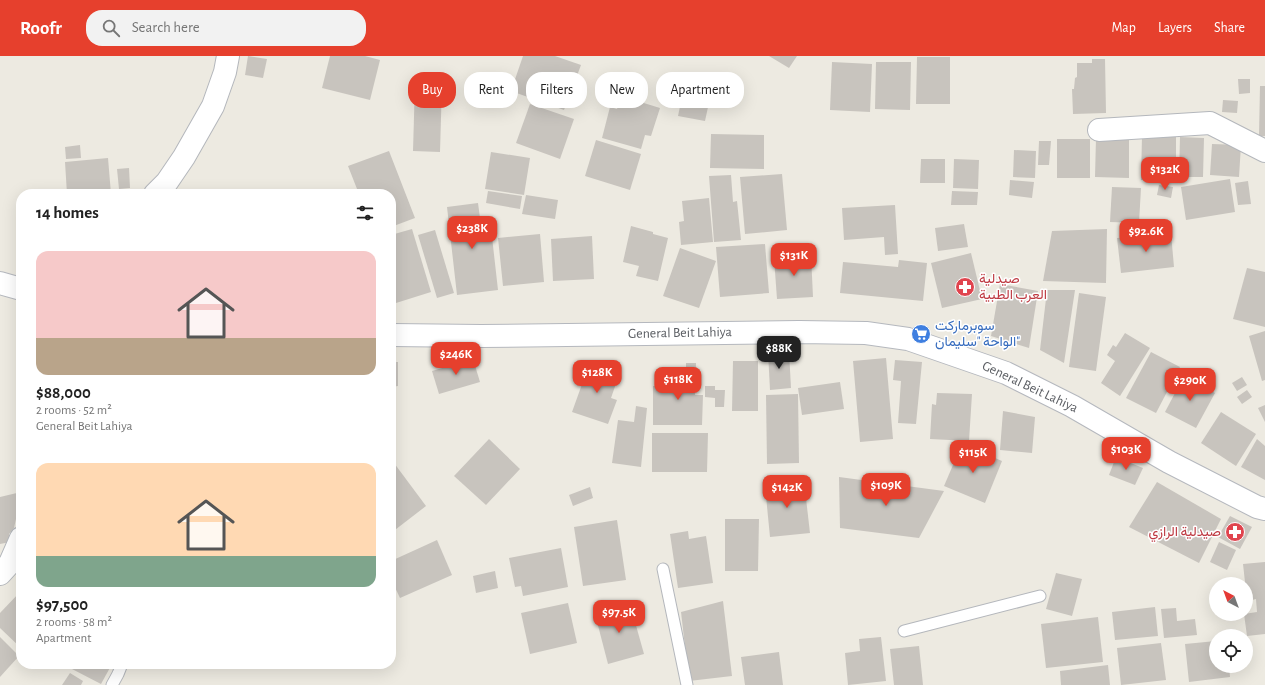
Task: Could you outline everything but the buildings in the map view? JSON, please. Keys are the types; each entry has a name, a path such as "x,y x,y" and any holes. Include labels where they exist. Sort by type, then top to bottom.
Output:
{"main road":[{"path":"160,189 184,157 213,106 225,72 228,56"},
{"path":"1099,130 1210,123 1265,151"},
{"path":"0,283 16,288"},
{"name":"General Beit Lahiya","path":"396,335 481,336 799,332 866,334 908,339 1006,373 1072,406 1169,462 1257,507 1265,509"},
{"path":"0,574 10,563 16,549"}],"lane":[{"path":"663,569 687,685"},
{"path":"904,631 1040,596"},
{"path":"112,685 120,669"}],"place":[{"name":"صيدلية العرب الطبية","path":"965,287"},
{"name":"سوبرماركت الواحة \"سليمان\"","path":"921,334"},
{"name":"صيدلية الرازي","path":"1235,532"}]}
